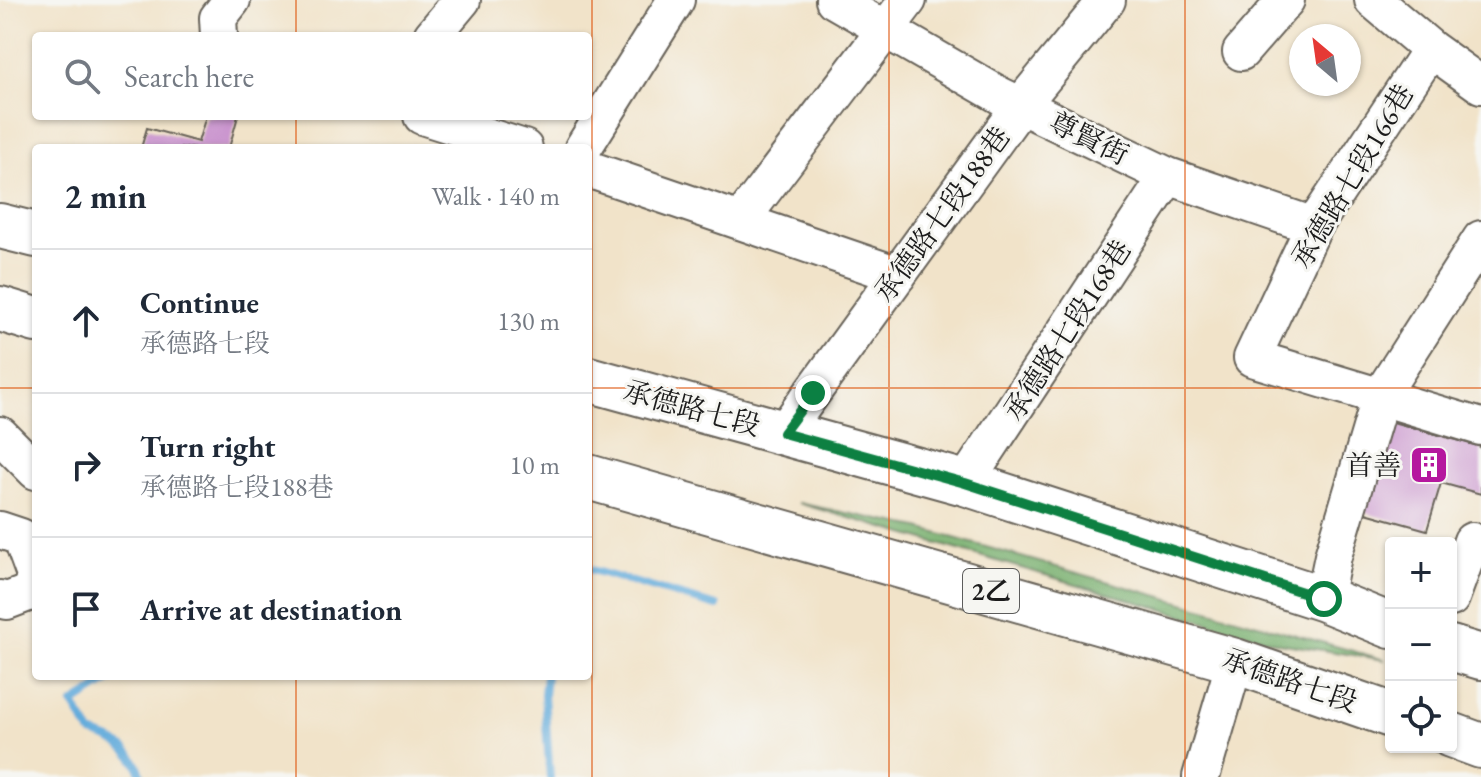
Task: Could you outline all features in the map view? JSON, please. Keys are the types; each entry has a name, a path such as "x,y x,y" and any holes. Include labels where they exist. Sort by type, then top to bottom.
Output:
{"main road":[{"path":"0,226 32,234"},
{"path":"0,309 32,319"},
{"name":"承德路七段","path":"592,380 965,483 1324,599 1385,624"},
{"name":"承德路七段","path":"592,478 1235,661 1385,713"},
{"path":"1457,650 1481,657"},
{"path":"1457,737 1481,746"}],"street":[{"path":"219,32 218,18 232,0"},
{"path":"435,32 462,0"},
{"path":"586,144 676,0"},
{"name":"尊賢街","path":"834,0 1021,105 1168,176 1314,226"},
{"path":"740,221 908,0"},
{"name":"承德路七段188巷","path":"783,433 1021,105 1107,0"},
{"path":"1241,52 1286,0"},
{"path":"1373,0 1431,49 1481,84"},
{"name":"承德路七段166巷","path":"1381,395 1252,358 1314,226 1431,49"},
{"path":"435,120 511,144"},
{"path":"592,170 898,275"},
{"name":"承德路七段168巷","path":"965,483 1168,176"},
{"path":"1324,599 1333,556 1381,395 1481,239"},
{"path":"1381,395 1481,427"},
{"path":"0,435 32,467"},
{"path":"19,531 32,567"},
{"path":"1457,582 1472,541"},
{"path":"0,599 7,601 28,593 32,586"},
{"path":"1201,777 1235,661"}],"green space":[{"path":"798,503 919,528 1385,660 1278,643"}],"building":[{"path":"205,120 237,120 230,144 142,144 147,128 198,142"},
{"name":"首善","path":"1389,421 1481,447 1481,494 1441,483 1427,530 1362,512"}],"waterway":[{"path":"592,570 717,606"},
{"path":"111,680 73,704 91,733 116,743 129,753 142,777"},
{"path":"546,680 550,777"}],"place":[{"name":"首善","path":"1429,465"}],"route":[{"path":"813,393 783,433 965,483 1324,599"}]}
